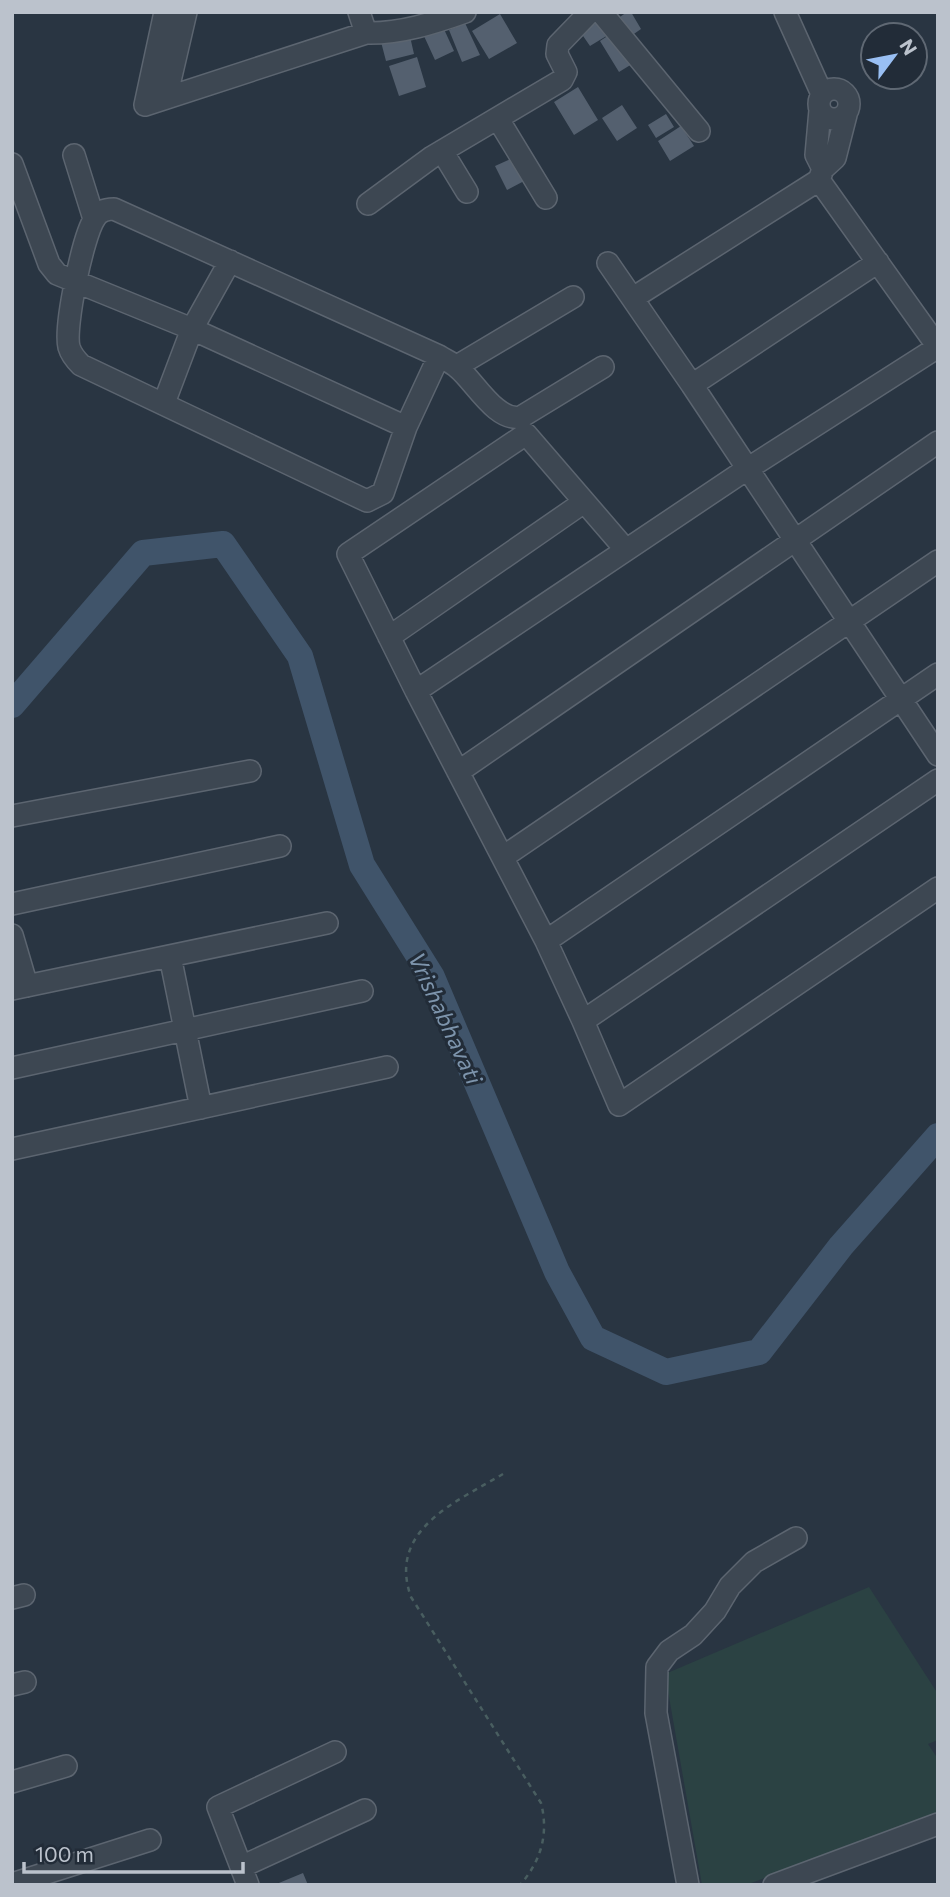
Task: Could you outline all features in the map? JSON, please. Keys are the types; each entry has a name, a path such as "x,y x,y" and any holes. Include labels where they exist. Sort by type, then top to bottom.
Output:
{"street":[{"path":"165,12 145,105 366,33 381,34 433,23 465,12"},
{"path":"166,98 186,12"},
{"path":"359,12 366,33"},
{"path":"368,204 442,151 562,80 566,72 557,54 558,45 590,12"},
{"path":"601,12 699,131"},
{"path":"416,691 747,469 938,347 821,174 816,155 821,102 785,12"},
{"path":"632,298 821,174 835,158 845,115 850,106 845,93 831,89 821,102"},
{"path":"498,119 545,198"},
{"path":"442,151 467,192"},
{"path":"74,155 94,219 76,281 68,333 69,346 76,361 367,501 383,493 406,427 448,361 573,297"},
{"path":"14,173 49,264 57,274 192,329 406,427"},
{"path":"94,219 107,209 120,210 448,361 499,411 516,418 603,367"},
{"path":"164,403 192,329 230,261"},
{"path":"692,385 878,262"},
{"path":"608,263 938,755"},
{"path":"626,550 526,434 348,554 546,941 619,1105 938,888"},
{"path":"458,772 795,543 938,442"},
{"path":"389,638 584,502"},
{"path":"503,857 938,561"},
{"path":"546,941 938,674"},
{"path":"12,816 250,771"},
{"path":"583,1021 938,780"},
{"path":"12,904 280,846"},
{"path":"12,935 20,988 327,923"},
{"path":"170,956 201,1108"},
{"path":"12,1068 362,991"},
{"path":"12,1149 387,1067"},
{"path":"688,1885 656,1713 657,1667 669,1651 693,1635 715,1611 730,1586 754,1562 796,1538"},
{"path":"335,1752 218,1807 245,1876 365,1810"},
{"path":"12,1782 66,1766"},
{"path":"775,1885 938,1824"},
{"path":"12,1884 150,1839"}],"path":[{"path":"503,1474 434,1515 404,1560 405,1580 411,1597 541,1803 544,1824 542,1850 535,1868 520,1885"}],"green space":[{"path":"869,1587 938,1694 938,1740 928,1744 938,1759 938,1813 746,1885 702,1885 665,1674"}],"building":[{"path":"631,12 641,29 628,38 617,19"},
{"path":"500,14 517,43 489,59 472,31"},
{"path":"599,21 608,35 590,46 581,33"},
{"path":"465,23 480,55 462,62 449,30"},
{"path":"443,27 454,51 435,60 424,36"},
{"path":"409,32 414,54 386,61 380,38"},
{"path":"612,33 632,64 619,72 600,41"},
{"path":"417,57 426,87 399,96 389,66"},
{"path":"578,87 598,120 574,135 554,102"},
{"path":"622,105 637,128 617,141 602,118"},
{"path":"666,114 674,127 656,138 648,125"},
{"path":"681,126 694,146 670,161 658,141"},
{"path":"515,157 526,180 507,190 495,166"},
{"path":"303,1873 308,1885 274,1885"}],"waterway":[{"name":"Vrishabhavati","path":"12,705 143,553 223,544 300,656 362,865 432,977 557,1272 593,1338 666,1372 759,1352 841,1246 938,1136"}]}
